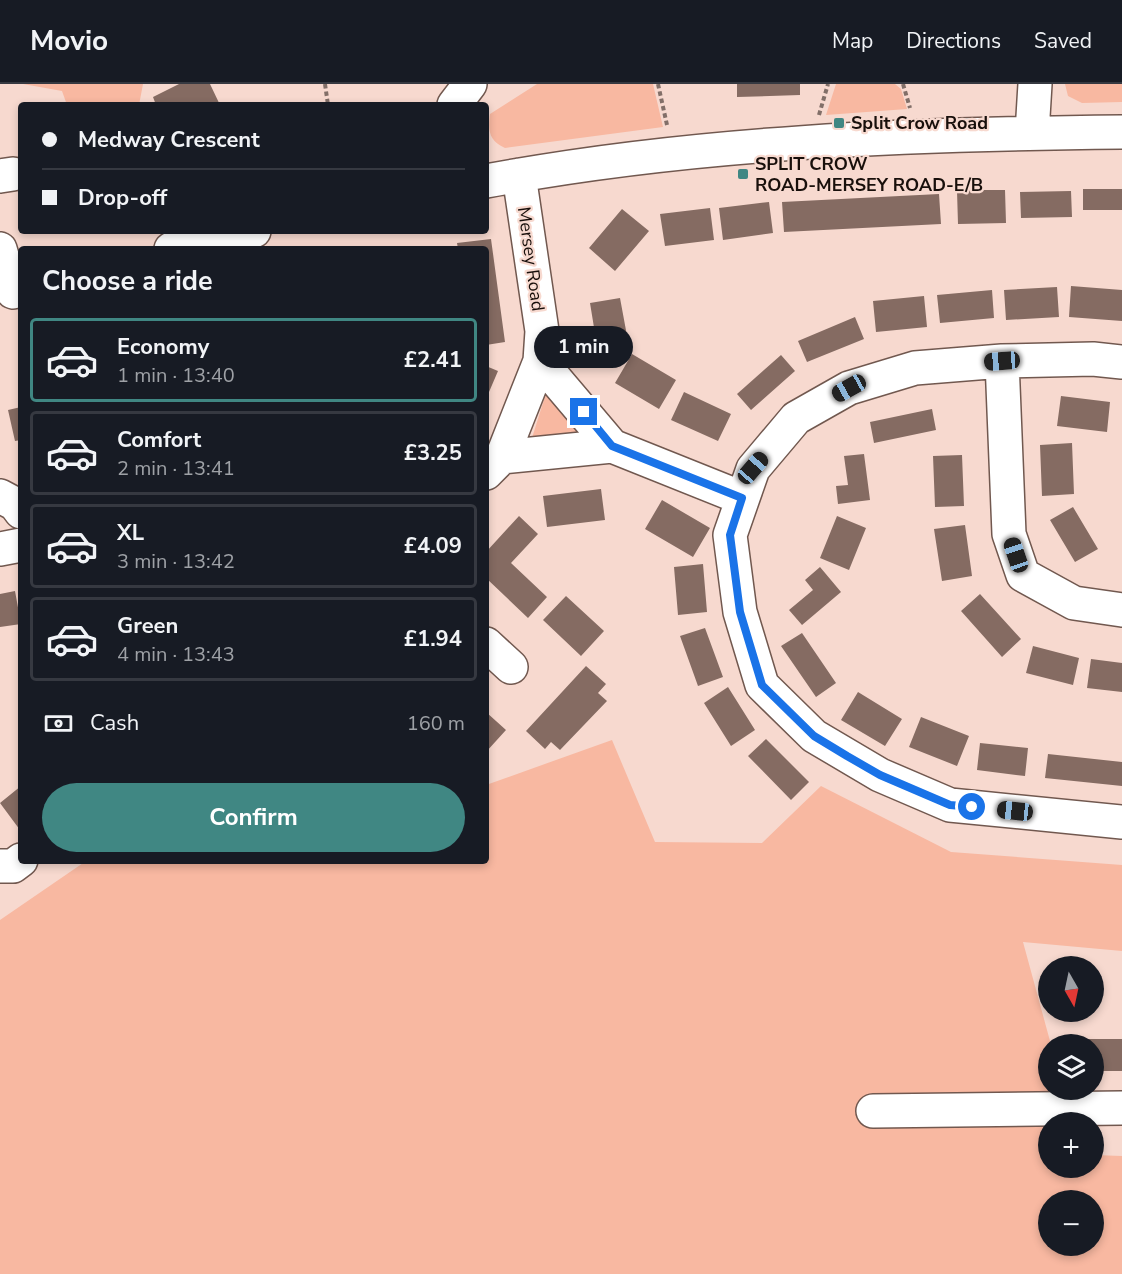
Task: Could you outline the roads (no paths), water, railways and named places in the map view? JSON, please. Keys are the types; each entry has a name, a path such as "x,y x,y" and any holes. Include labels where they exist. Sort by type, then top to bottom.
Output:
{"street":[{"path":"456,102 470,84"},
{"path":"1032,133 1035,84"},
{"path":"489,180 745,146 1032,133 1122,132"},
{"name":"Mersey Road","path":"494,465 540,361 542,331 519,175"},
{"path":"185,246 240,234"},
{"path":"0,249 11,293"},
{"path":"1122,362 1093,359 1002,361 915,368 849,388 796,418 753,468 730,535 743,622 762,685 814,736 880,775 950,805 1122,822"},
{"path":"540,361 612,446 742,498"},
{"path":"1002,361 1009,534 1023,575 1074,603 1122,610"},
{"path":"494,465 612,446"},
{"path":"0,496 18,508"},
{"path":"0,549 18,546"},
{"path":"489,647 511,667"},
{"path":"0,867 14,866 18,863"},
{"path":"873,1111 1122,1108"}],"place":[{"name":"Split Crow Road","path":"839,123"},
{"name":"SPLIT CROW ROAD-MERSEY ROAD-E/B","path":"743,174"}]}
